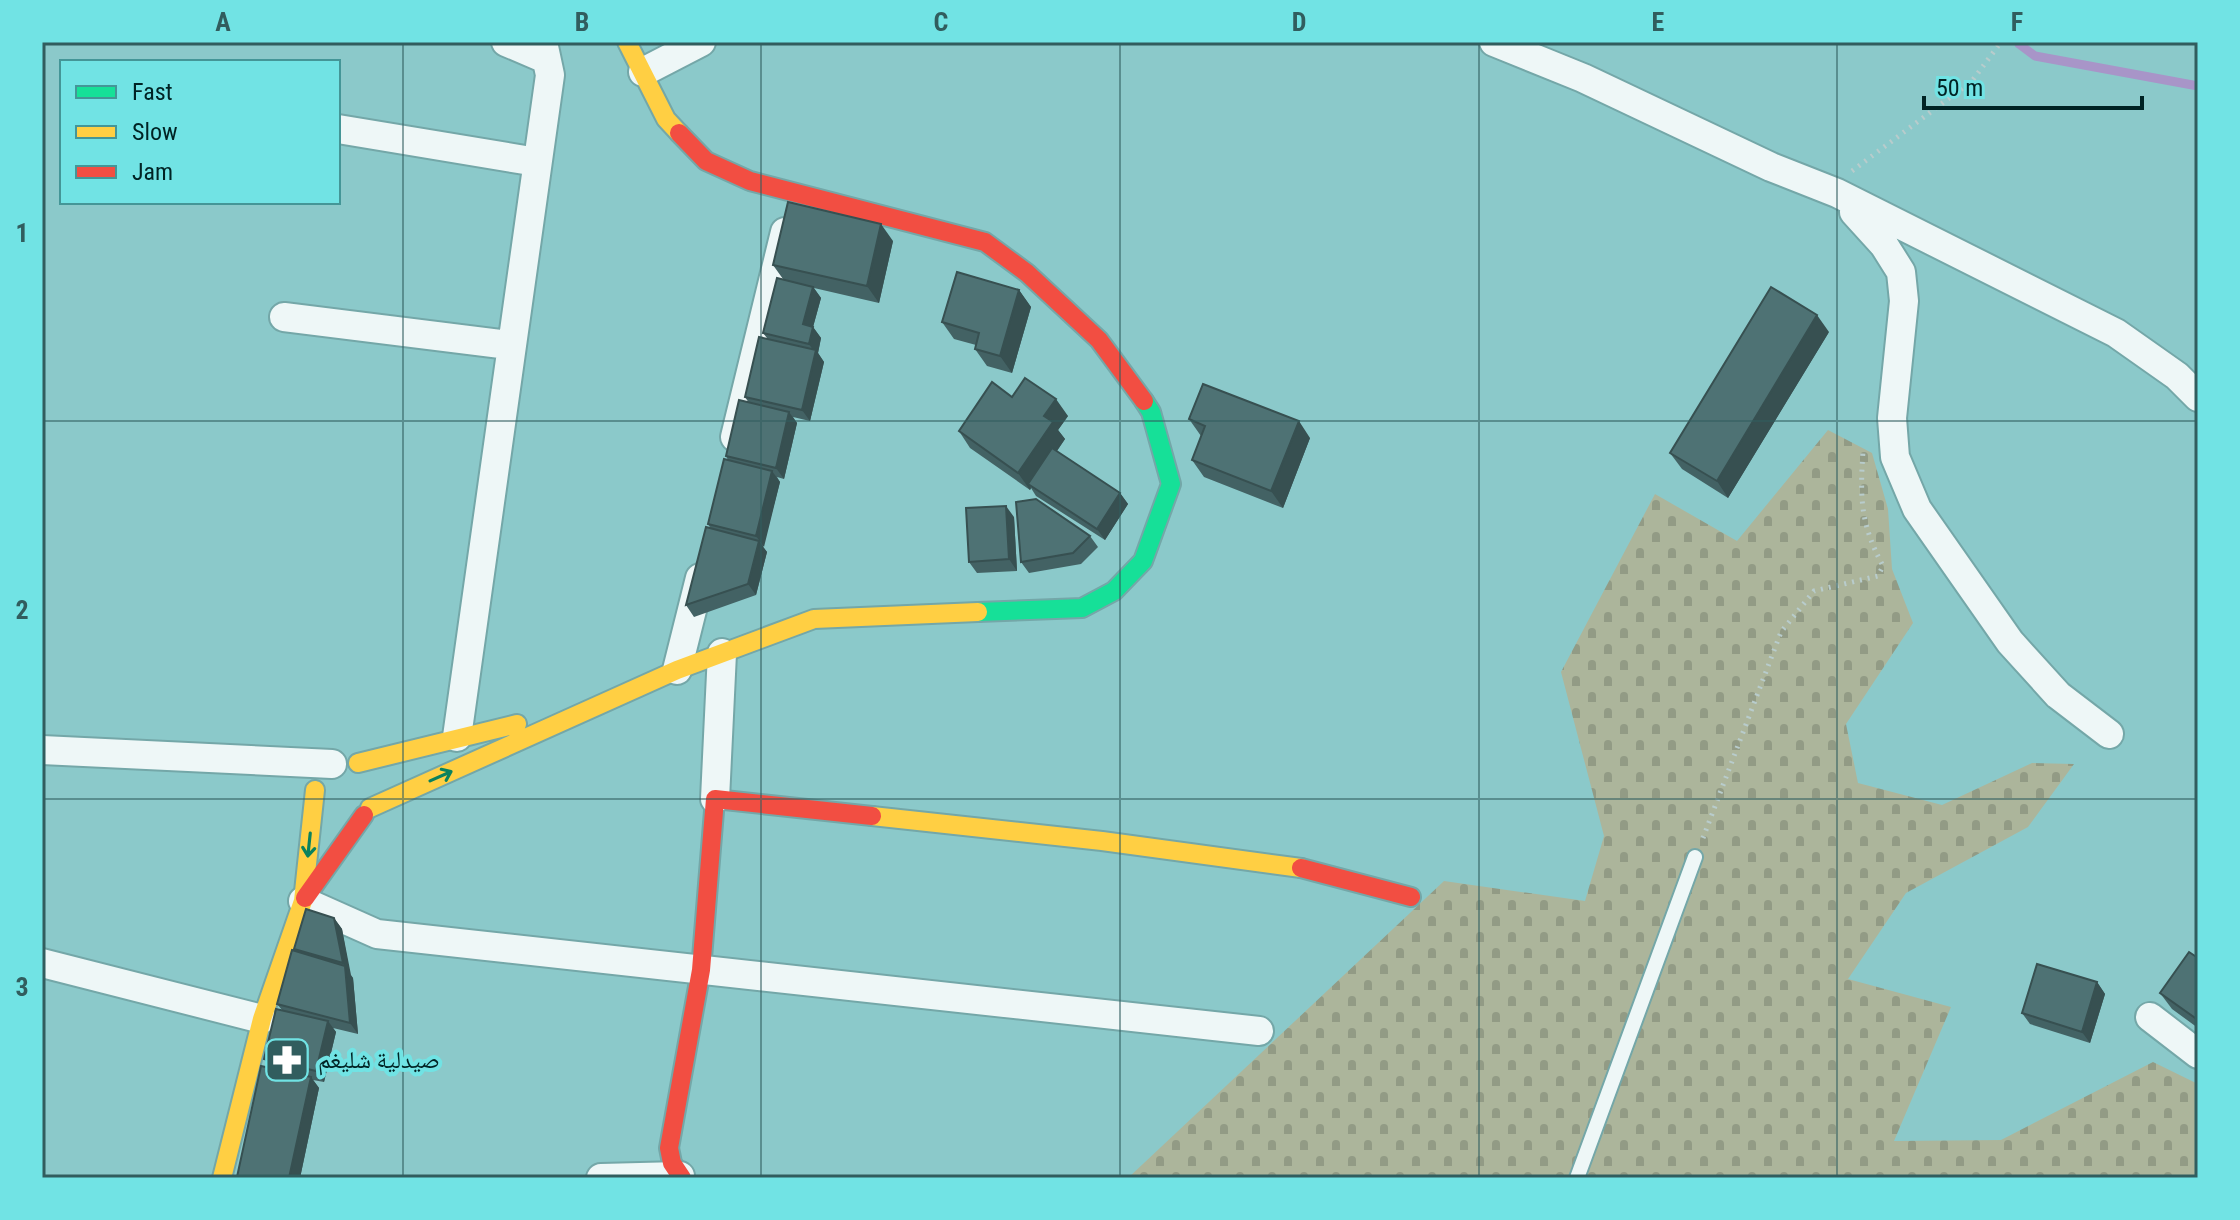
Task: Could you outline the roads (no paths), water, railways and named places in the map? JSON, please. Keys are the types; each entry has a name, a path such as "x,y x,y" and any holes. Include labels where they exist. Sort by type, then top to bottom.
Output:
{"main road":[{"path":"315,790 320,808 332,817 367,812 677,670 814,619 1082,608 1114,591 1143,561 1171,484 1151,412 1127,374 1099,340 1027,273 985,242 750,181 706,161 666,119 627,42"},
{"path":"222,1178 262,1019 303,901 315,790 320,774 345,763 595,707"},
{"path":"303,901 367,812 375,782 371,774 345,763"},
{"path":"681,1177 669,1148 701,970 715,799 1102,841 1300,868 1411,897"}],"street":[{"path":"457,737 509,345 550,75 545,50 506,42"},
{"path":"643,72 701,42"},
{"path":"1494,42 1583,78 1771,167 1837,193 2116,333 2177,376 2198,397"},
{"path":"340,129 537,162"},
{"path":"727,470 795,192"},
{"path":"1837,193 1884,245 1901,272 1904,301 1892,418 1895,457 1917,509 2010,642 2058,695 2109,734"},
{"path":"284,317 509,345"},
{"path":"677,670 708,547"},
{"path":"715,799 722,653"},
{"path":"42,750 345,763"},
{"path":"303,901 377,934 1259,1031"},
{"path":"42,963 262,1019"},
{"path":"2150,1017 2198,1054"},
{"path":"617,1177 681,1177"}],"lane":[{"path":"1577,1178 1695,857"}],"waterway":[{"path":"2019,44 2035,56 2198,86"}],"place":[{"name":"صيدلية شليغم","path":"287,1060"}]}
